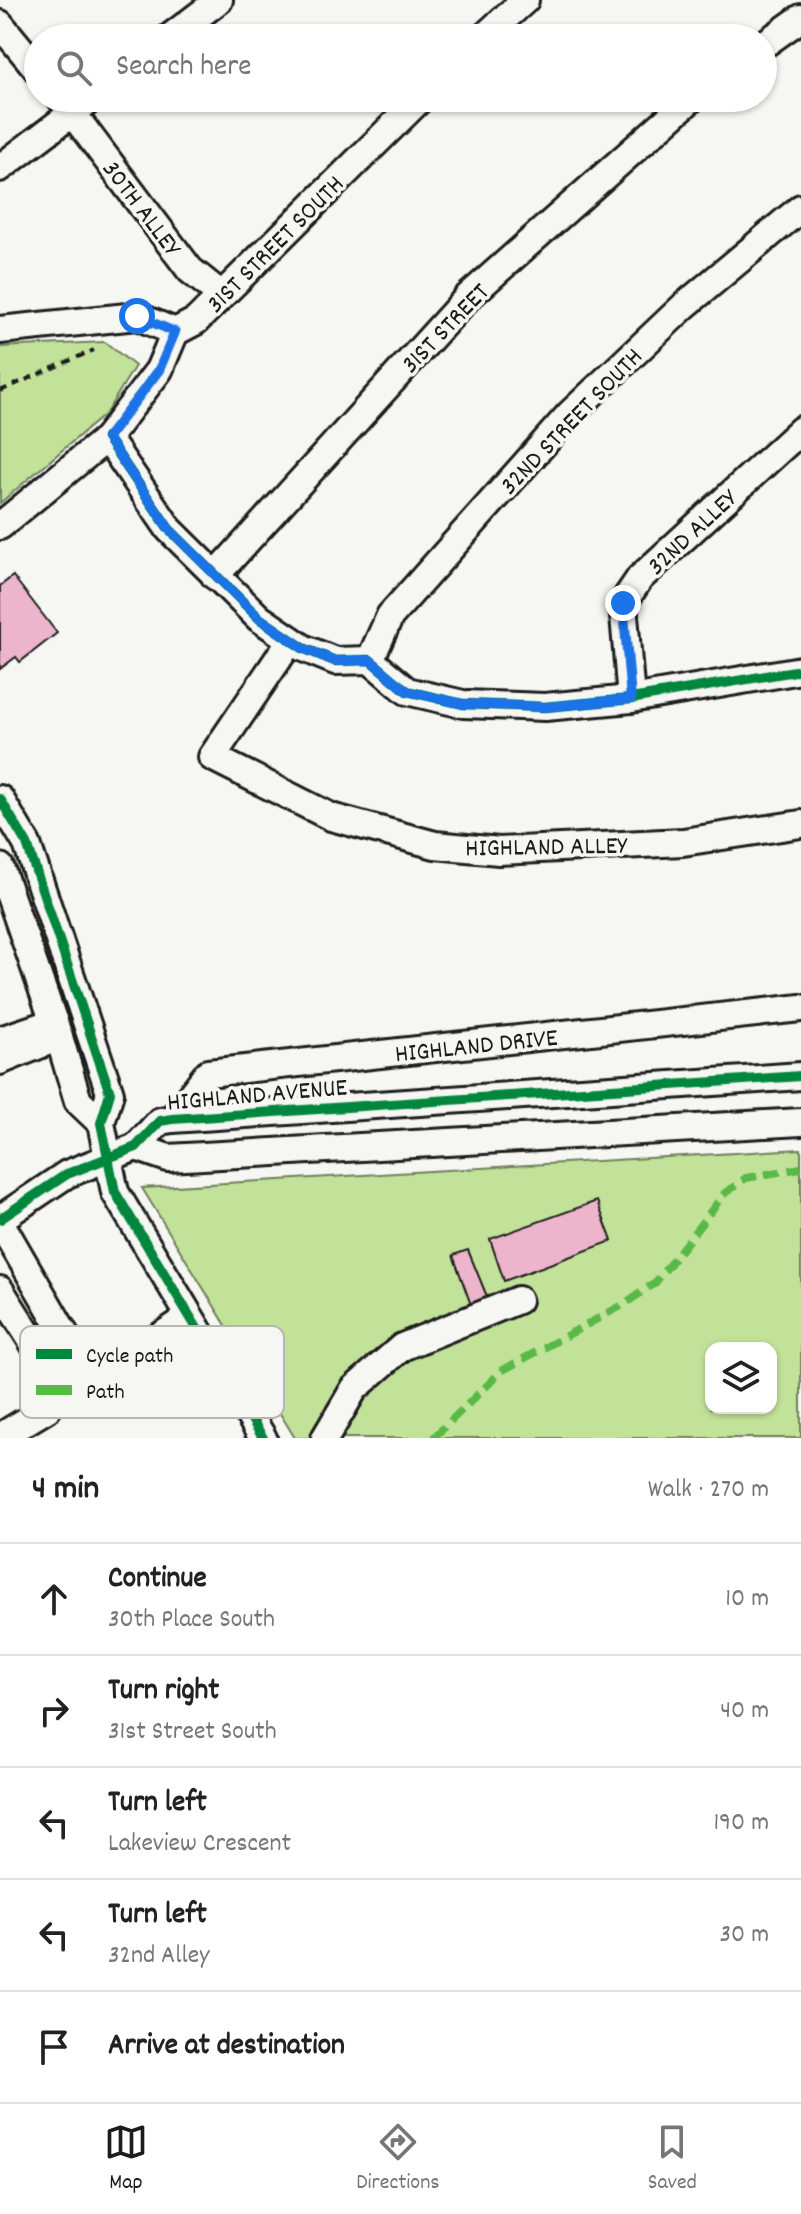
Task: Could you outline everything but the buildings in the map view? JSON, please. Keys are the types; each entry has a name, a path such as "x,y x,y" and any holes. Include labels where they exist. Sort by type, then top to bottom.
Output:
{"street":[{"path":"187,24 219,0"},
{"path":"498,24 525,0"},
{"path":"777,35 801,18"},
{"path":"0,24 24,53"},
{"name":"30TH ALLEY","path":"0,168 65,112"},
{"name":"30TH ALLEY","path":"81,112 190,270 220,294"},
{"name":"31ST STREET SOUTH","path":"175,332 196,321 407,112"},
{"name":"31ST STREET","path":"215,576 468,297 676,112"},
{"name":"32ND STREET SOUTH","path":"370,660 390,616 570,414 684,306 801,208"},
{"path":"0,330 137,316 175,332 159,370 107,438 0,526"},
{"name":"32ND ALLEY","path":"631,699 623,603 640,578 801,430"},
{"path":"107,438 169,529 259,618 291,640 335,661 370,660 407,691 463,704 545,707 631,699 801,670"},
{"name":"HIGHLAND ALLEY","path":"291,640 212,757 331,817 435,845 499,851 683,842 801,824"},
{"path":"0,799 27,844 110,1093 101,1123 115,1192 195,1326"},
{"path":"0,853 27,844"},
{"path":"0,867 57,1029 78,1101 101,1123"},
{"name":"HIGHLAND DRIVE","path":"172,1119 208,1073 801,1008"},
{"path":"0,1040 57,1029"},
{"path":"0,1061 57,1029"},
{"name":"HIGHLAND AVENUE","path":"0,1220 67,1174 136,1147 160,1121 801,1076"},
{"path":"136,1147 168,1158 801,1122"},
{"path":"0,1220 60,1326"},
{"path":"0,1290 23,1326"},
{"path":"325,1438 354,1389 402,1347 518,1300"},
{"path":"176,1326 189,1317"},
{"path":"0,1437 31,1418"},
{"path":"251,1418 263,1438"}],"path":[{"path":"0,391 94,350"}],"green space":[{"path":"105,342 135,366 106,413 0,503 0,347"},
{"path":"801,1149 801,1438 295,1438 283,1418 284,1326 226,1326 142,1188"}],"marked path":[{"path":"433,1438 503,1370 623,1305 655,1283 725,1193 746,1178 801,1168"}],"cycle path":[{"path":"107,438 169,529 259,618 303,648 335,661 370,660 407,691 463,704 545,707 631,699 801,670"},
{"path":"0,799 27,844 110,1093 101,1123 115,1192 196,1326"},
{"path":"0,1219 67,1174 136,1147 160,1121 801,1076"},
{"path":"251,1418 263,1438"}],"route":[{"path":"137,316 175,332 159,370 107,438 169,529 259,618 303,648 335,661 370,660 407,691 463,704 545,707 631,699 623,603"}]}
